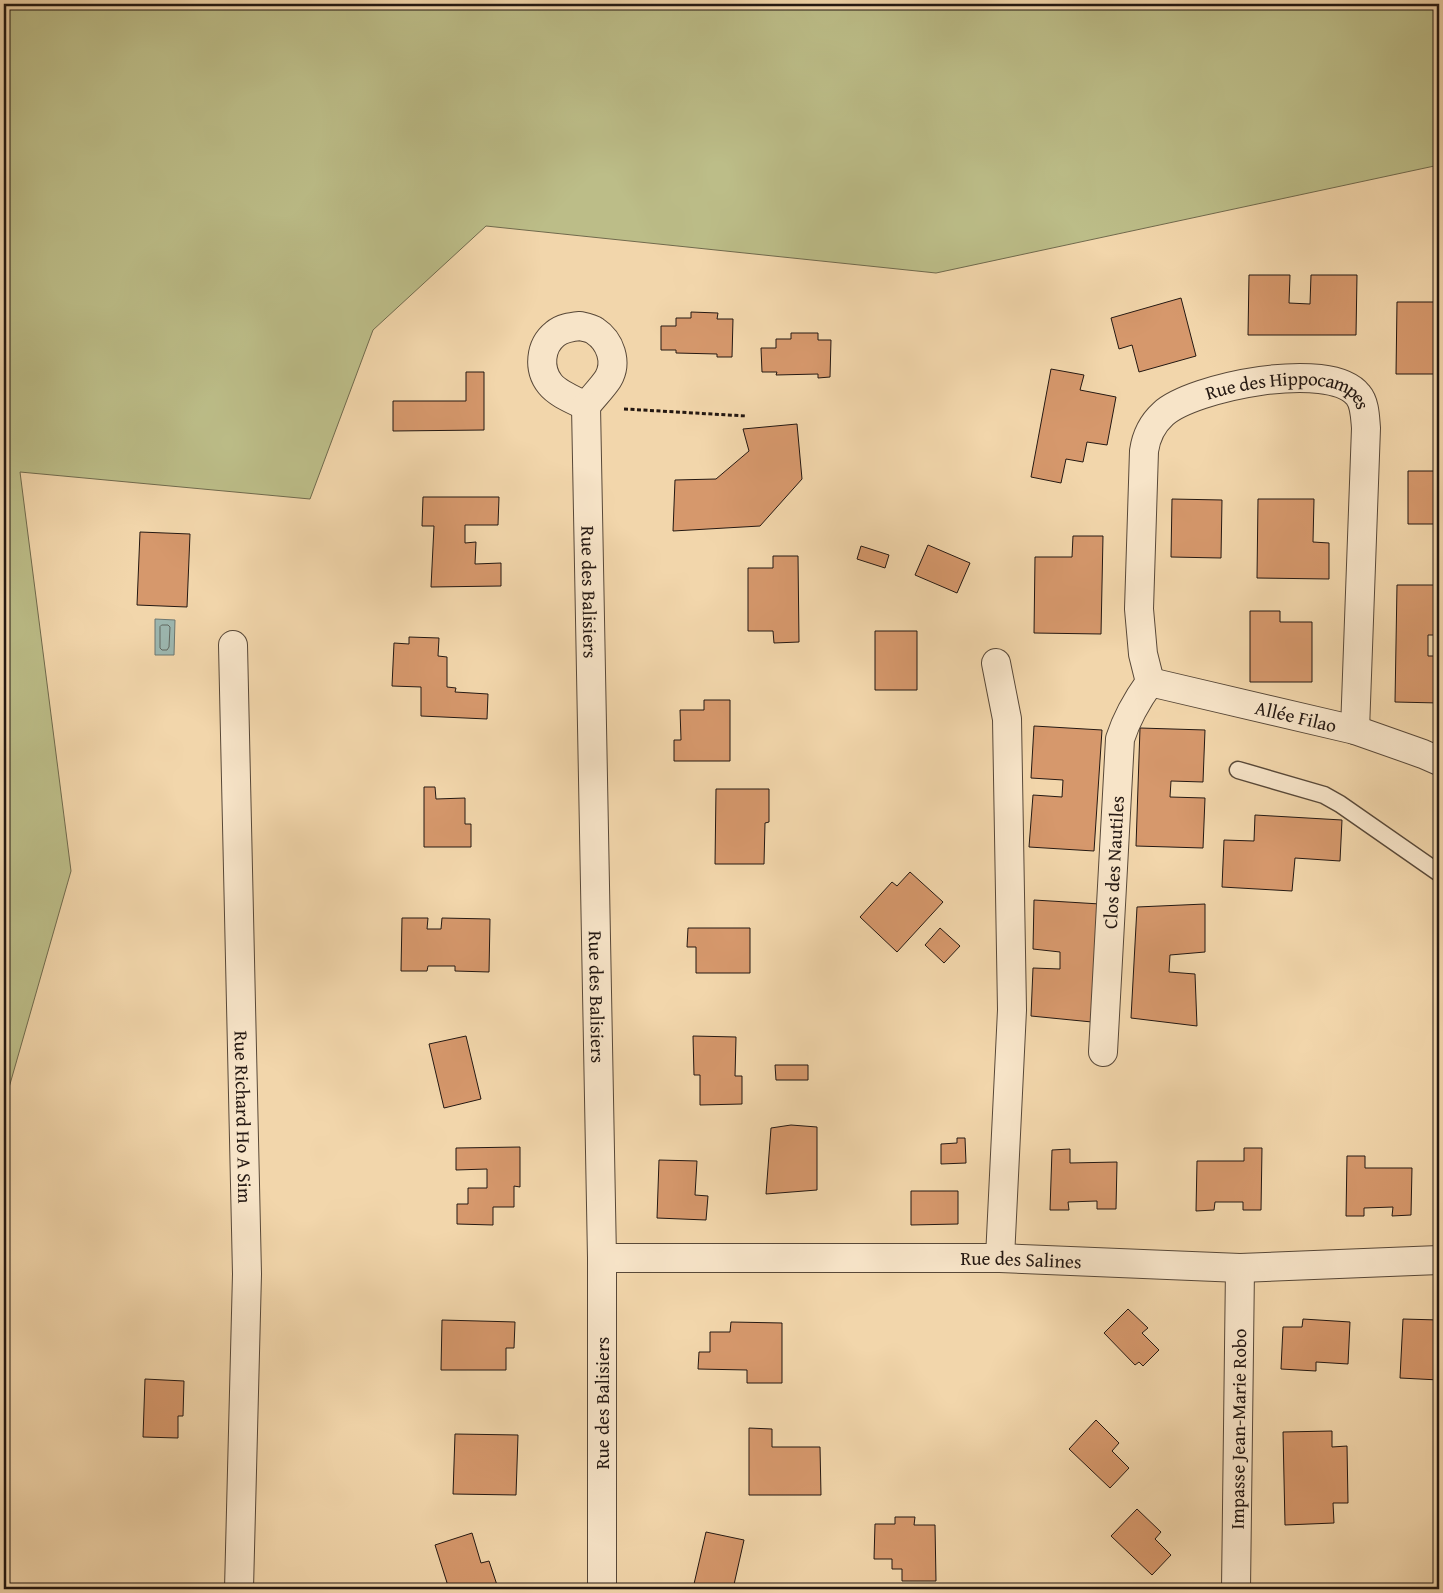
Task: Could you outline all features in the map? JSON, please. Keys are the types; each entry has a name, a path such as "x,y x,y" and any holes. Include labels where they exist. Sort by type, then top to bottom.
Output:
{"street":[{"name":"Rue des Hippocampes","path":"1150,682 1143,654 1140,609 1144,451 1146,440 1152,428 1163,414 1177,404 1227,387 1256,380 1330,379 1341,383 1358,395 1364,406 1366,428 1354,730"},
{"name":"Rue des Balisiers","path":"586,406 602,1258 602,1589"},
{"name":"Rue Richard Ho A Sim","path":"232,645 247,1274 239,1589"},
{"path":"996,663 1007,719 1012,1010 1000,1258"},
{"name":"Allée Filao","path":"1150,682 1354,730 1439,761"},
{"name":"Clos des Nautiles","path":"1103,1052 1120,739 1136,702 1150,682"},
{"name":"Rue des Salines","path":"602,1258 1000,1258 1240,1268 1439,1260"},
{"name":"Impasse Jean-Marie Robo","path":"1236,1589 1240,1268"}],"lane":[{"path":"1238,770 1324,795 1340,804 1439,873"}],"path":[{"path":"586,406 747,416"}],"green space":[{"path":"4,4 1439,4 1439,165 936,273 486,226 373,330 310,499 20,472 71,871 4,1105"}],"water":[{"path":"155,619 175,620 174,655 155,655"}],"building":[{"path":"1249,275 1290,275 1289,303 1310,304 1311,275 1357,275 1356,335 1248,335"},
{"path":"1181,298 1196,356 1139,372 1132,345 1119,349 1111,318"},
{"path":"1397,302 1439,302 1439,374 1396,374"},
{"path":"691,312 718,313 717,319 733,319 732,357 717,357 717,354 676,353 676,350 661,350 661,326 676,326 676,318 691,318"},
{"path":"791,333 818,333 818,340 831,340 830,377 818,378 818,374 776,375 777,372 762,372 761,348 776,348 776,339 791,339"},
{"path":"1051,369 1084,375 1080,390 1116,397 1107,445 1087,442 1083,462 1066,459 1061,483 1031,477"},
{"path":"466,372 484,372 484,430 393,431 393,401 466,401"},
{"path":"797,424 802,479 760,526 673,531 675,480 716,479 749,451 743,429"},
{"path":"1408,471 1439,471 1439,524 1408,524"},
{"path":"423,497 499,497 498,525 465,525 465,543 476,542 475,564 501,563 501,586 431,587 434,526 422,526"},
{"path":"1172,499 1222,500 1221,558 1171,557"},
{"path":"1258,499 1314,499 1313,542 1329,543 1329,579 1257,578"},
{"path":"140,532 190,534 187,607 137,605"},
{"path":"1073,536 1103,536 1101,634 1034,633 1035,557 1072,557"},
{"path":"928,545 970,563 957,593 915,575"},
{"path":"861,546 889,555 885,568 857,559"},
{"path":"773,556 798,556 799,642 774,643 773,631 748,631 748,568 773,568"},
{"path":"1397,585 1439,585 1439,635 1428,635 1428,656 1439,656 1439,703 1395,702"},
{"path":"1250,611 1280,611 1280,622 1312,622 1312,682 1250,682"},
{"path":"875,631 917,631 917,690 875,690"},
{"path":"409,637 439,638 438,656 447,657 447,687 456,688 455,692 488,694 487,719 421,716 421,687 392,686 394,643 409,644"},
{"path":"704,700 730,700 730,761 674,761 674,740 681,740 680,710 704,710"},
{"path":"1034,726 1102,730 1094,851 1029,847 1033,795 1062,797 1063,780 1031,778"},
{"path":"1140,728 1205,730 1203,782 1171,781 1170,797 1205,798 1203,848 1136,846"},
{"path":"424,787 435,787 436,799 465,798 465,824 471,824 471,847 424,847"},
{"path":"716,789 769,789 769,822 765,823 764,864 715,864"},
{"path":"1255,815 1342,820 1340,861 1295,858 1292,891 1222,887 1224,840 1254,841"},
{"path":"910,872 943,902 897,952 860,917 892,882 897,886"},
{"path":"1034,900 1100,904 1092,1022 1031,1016 1033,968 1060,969 1060,952 1033,949"},
{"path":"1205,904 1205,952 1170,955 1169,972 1195,974 1197,1026 1131,1018 1137,907"},
{"path":"402,918 428,918 427,929 441,929 442,918 490,919 489,972 455,971 455,966 428,966 427,971 401,971"},
{"path":"688,928 750,928 750,973 696,973 696,947 687,947"},
{"path":"940,928 960,946 944,963 925,945"},
{"path":"466,1036 481,1099 444,1108 429,1044"},
{"path":"693,1036 736,1037 735,1076 742,1076 742,1104 700,1105 700,1075 694,1075"},
{"path":"775,1065 808,1065 808,1080 776,1080"},
{"path":"791,1125 817,1127 817,1190 766,1194 771,1128"},
{"path":"957,1138 965,1138 966,1163 941,1164 941,1144 957,1143"},
{"path":"520,1147 520,1187 514,1186 514,1207 493,1207 493,1225 457,1224 457,1204 468,1204 468,1188 487,1188 487,1169 456,1170 456,1148"},
{"path":"1244,1148 1262,1148 1261,1210 1243,1210 1243,1202 1215,1202 1214,1210 1196,1211 1197,1161 1244,1161"},
{"path":"1070,1149 1070,1163 1117,1162 1116,1209 1097,1209 1097,1201 1068,1202 1069,1210 1050,1210 1052,1150"},
{"path":"1347,1156 1365,1156 1365,1168 1412,1168 1411,1215 1392,1216 1393,1207 1364,1208 1364,1216 1346,1216"},
{"path":"659,1160 697,1161 695,1195 708,1196 706,1220 657,1218"},
{"path":"911,1191 958,1191 958,1224 911,1225"},
{"path":"1128,1309 1148,1328 1142,1333 1159,1350 1143,1366 1139,1362 1135,1365 1104,1333"},
{"path":"1303,1319 1350,1322 1348,1364 1316,1362 1316,1371 1281,1369 1283,1327 1302,1327"},
{"path":"1403,1319 1439,1320 1439,1380 1400,1378"},
{"path":"442,1320 515,1322 514,1348 506,1348 506,1370 441,1370"},
{"path":"731,1322 782,1323 782,1383 747,1383 747,1370 698,1369 699,1352 710,1352 710,1332 730,1332"},
{"path":"145,1379 184,1381 183,1416 178,1416 178,1438 143,1437"},
{"path":"1096,1420 1119,1443 1112,1451 1129,1468 1110,1488 1069,1449"},
{"path":"749,1428 772,1429 772,1447 820,1447 821,1495 749,1495"},
{"path":"1332,1431 1332,1447 1347,1446 1348,1503 1333,1503 1334,1523 1285,1525 1283,1432"},
{"path":"455,1434 518,1435 516,1495 453,1494"},
{"path":"1137,1509 1161,1532 1155,1539 1171,1555 1152,1575 1111,1536"},
{"path":"895,1517 915,1517 914,1525 935,1525 936,1581 902,1581 902,1569 892,1569 892,1559 874,1559 875,1524 895,1524"},
{"path":"706,1532 744,1540 733,1589 718,1589 694,1584"},
{"path":"472,1533 481,1563 489,1561 497,1585 484,1589 449,1589 435,1545"}]}
